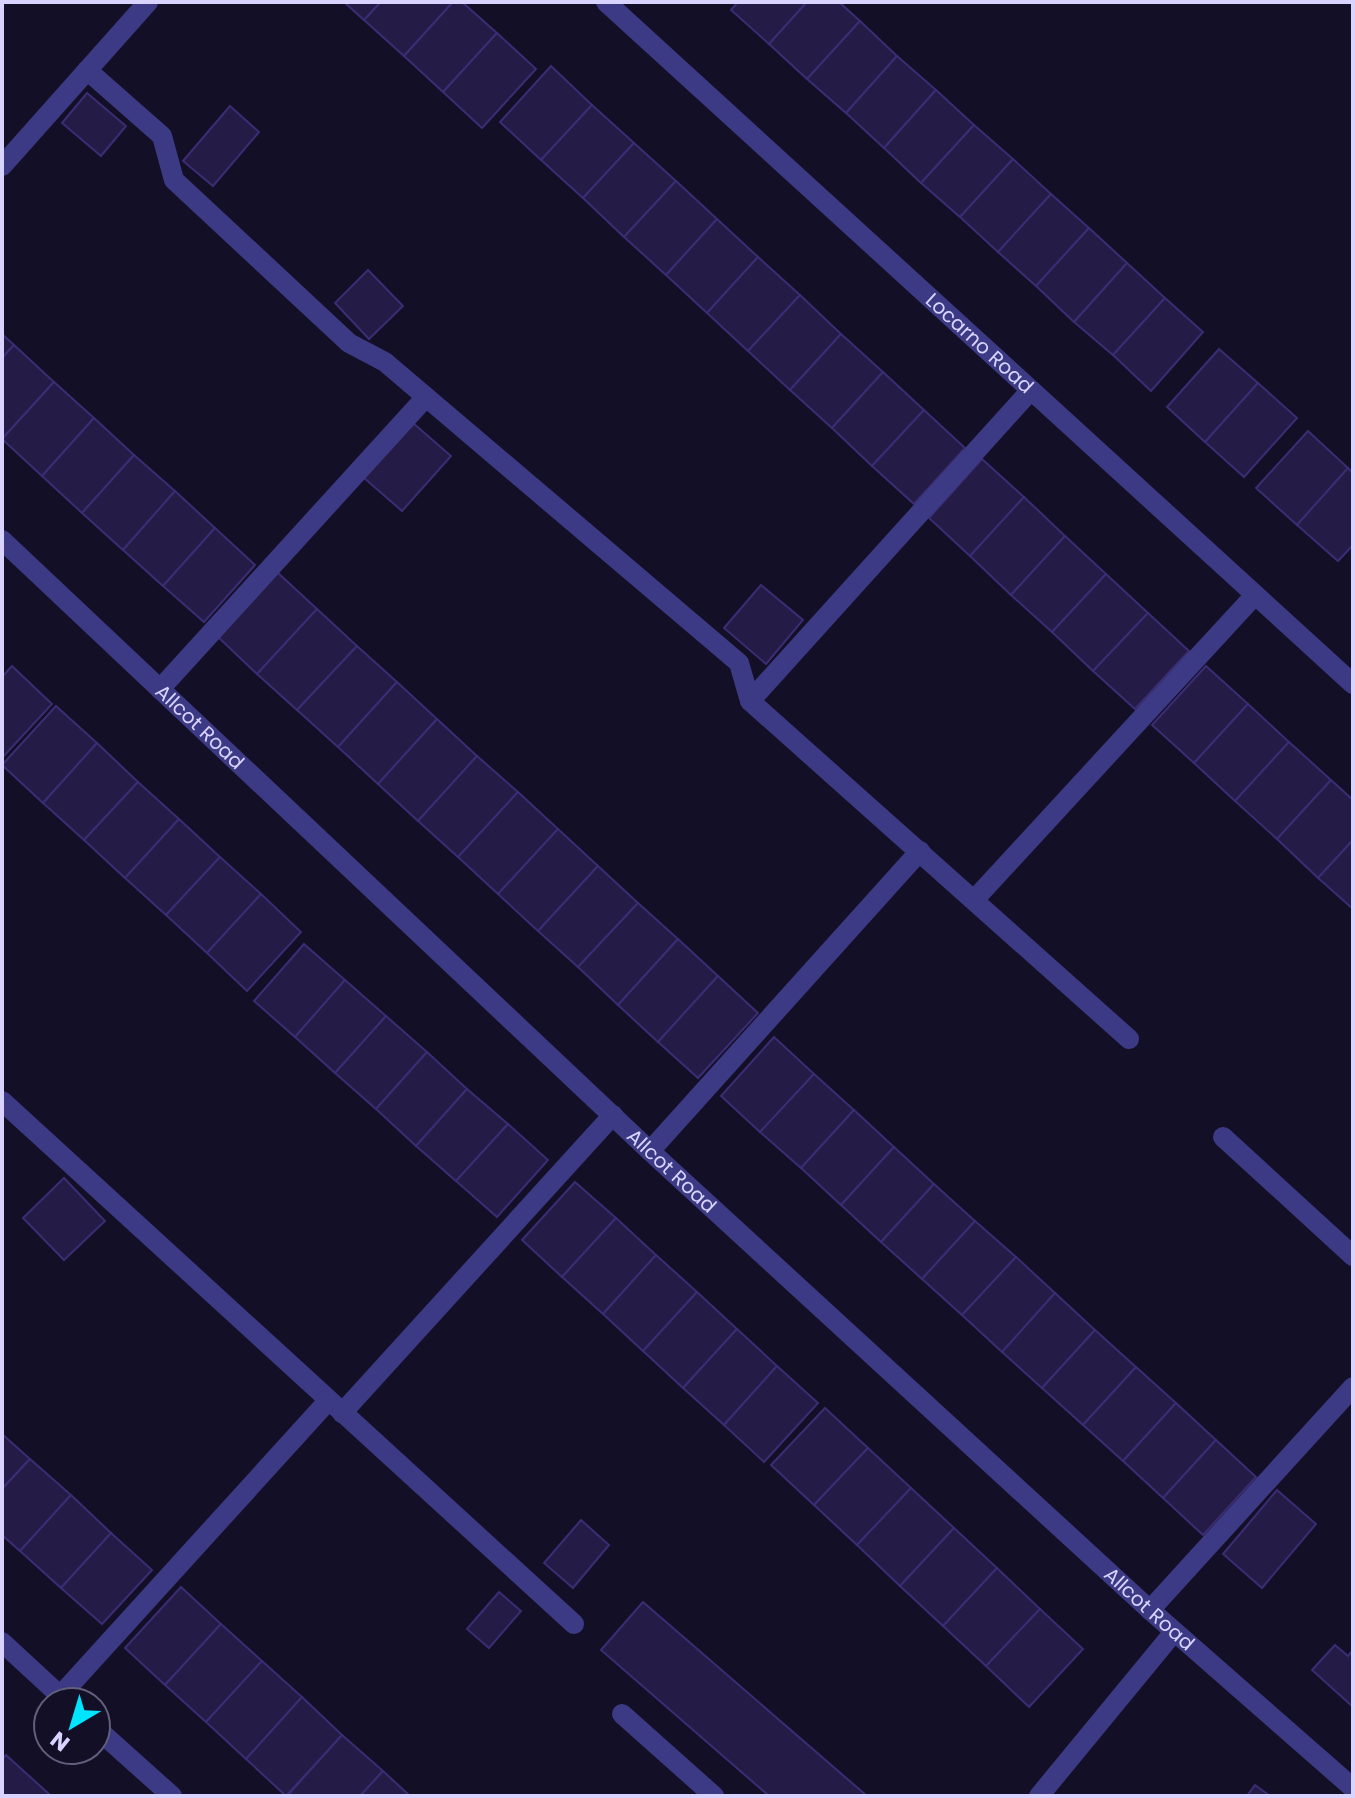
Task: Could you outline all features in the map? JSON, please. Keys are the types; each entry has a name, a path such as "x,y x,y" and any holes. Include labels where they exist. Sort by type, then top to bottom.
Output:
{"street":[{"path":"2,166 148,2"},
{"name":"Locarno Road","path":"606,2 1353,684"},
{"path":"87,70 162,136 174,180 349,343 385,362 739,663 750,701 1129,1039"},
{"path":"750,701 1031,390"},
{"path":"160,689 426,397"},
{"name":"Allcot Road","path":"2,540 650,1151 1174,1632 1353,1788"},
{"path":"974,900 1255,595"},
{"path":"650,1151 920,851"},
{"path":"2,1101 574,1624"},
{"path":"76,1686 335,1407 613,1115"},
{"path":"1223,1137 1353,1256"},
{"path":"1150,1610 1353,1387"},
{"path":"1039,1796 1174,1632"},
{"path":"2,1642 50,1686"},
{"path":"622,1714 714,1796"},
{"path":"112,1742 172,1796"}],"building":[{"path":"344,2 381,2 364,20"},
{"path":"381,2 453,2 404,56 364,20"},
{"path":"453,2 462,2 497,33 443,92 404,56"},
{"path":"738,2 807,2 769,44 731,10"},
{"path":"807,2 839,2 860,21 807,79 769,44"},
{"path":"860,21 897,56 846,113 807,79"},
{"path":"497,33 536,69 482,128 443,92"},
{"path":"897,56 936,90 884,148 846,113"},
{"path":"551,66 592,105 541,160 500,122"},
{"path":"936,90 974,125 921,183 884,148"},
{"path":"87,93 126,126 101,156 62,123"},
{"path":"592,105 634,143 583,198 541,160"},
{"path":"230,106 259,132 213,186 183,161"},
{"path":"974,125 1013,159 960,217 921,183"},
{"path":"634,143 676,181 624,237 583,198"},
{"path":"1013,159 1051,194 998,252 960,217"},
{"path":"676,181 717,219 666,275 624,237"},
{"path":"1051,194 1089,228 1036,286 998,252"},
{"path":"717,219 758,257 707,313 666,275"},
{"path":"1089,228 1127,263 1074,322 1036,286"},
{"path":"758,257 800,295 748,351 707,313"},
{"path":"1127,263 1165,298 1113,355 1074,322"},
{"path":"368,270 403,306 369,339 335,303"},
{"path":"800,295 841,334 790,390 748,351"},
{"path":"1165,298 1203,332 1151,391 1113,355"},
{"path":"2,334 14,345 2,358"},
{"path":"841,334 883,372 832,428 790,390"},
{"path":"14,345 54,382 2,439 2,358"},
{"path":"1219,349 1258,383 1205,442 1167,407"},
{"path":"883,372 924,410 872,466 832,428"},
{"path":"54,382 94,418 42,476 2,439"},
{"path":"1258,383 1297,418 1244,477 1205,442"},
{"path":"924,410 965,448 914,504 872,466"},
{"path":"94,418 134,455 82,513 42,476"},
{"path":"413,423 451,456 402,511 364,478"},
{"path":"1308,431 1348,468 1297,525 1256,488"},
{"path":"134,455 175,491 123,550 82,513"},
{"path":"982,459 1024,497 970,556 929,518"},
{"path":"1348,468 1353,473 1353,545 1338,561 1297,525"},
{"path":"175,491 215,528 163,586 123,550"},
{"path":"1024,497 1065,536 1011,595 970,556"},
{"path":"215,528 255,565 204,622 163,586"},
{"path":"1065,536 1106,574 1052,632 1011,595"},
{"path":"277,572 317,609 257,674 218,637"},
{"path":"1106,574 1148,613 1093,671 1052,632"},
{"path":"761,585 803,620 766,664 724,628"},
{"path":"317,609 357,646 297,710 257,674"},
{"path":"1148,613 1189,651 1135,709 1093,671"},
{"path":"357,646 397,682 338,747 297,710"},
{"path":"12,666 52,704 2,758 2,677"},
{"path":"1206,666 1248,704 1194,763 1152,725"},
{"path":"397,682 437,719 378,784 338,747"},
{"path":"1248,704 1289,742 1235,801 1194,763"},
{"path":"56,706 97,743 43,803 2,765"},
{"path":"437,719 477,756 418,821 378,784"},
{"path":"1289,742 1331,780 1277,839 1235,801"},
{"path":"97,743 138,782 84,840 43,803"},
{"path":"477,756 518,792 458,857 418,821"},
{"path":"1331,780 1353,800 1353,840 1318,878 1277,839"},
{"path":"138,782 179,819 125,878 84,840"},
{"path":"518,792 558,829 498,894 458,857"},
{"path":"179,819 220,857 166,915 125,878"},
{"path":"558,829 598,866 538,931 498,894"},
{"path":"1353,840 1353,909 1318,878"},
{"path":"220,857 261,894 207,953 166,915"},
{"path":"598,866 638,903 578,967 538,931"},
{"path":"261,894 301,932 247,991 207,953"},
{"path":"638,903 678,939 618,1005 578,967"},
{"path":"678,939 718,976 658,1042 618,1005"},
{"path":"304,944 345,980 295,1037 254,1001"},
{"path":"718,976 758,1013 698,1078 658,1042"},
{"path":"345,980 386,1016 335,1073 295,1037"},
{"path":"386,1016 427,1052 376,1109 335,1073"},
{"path":"774,1037 814,1074 760,1132 721,1096"},
{"path":"427,1052 467,1089 416,1146 376,1109"},
{"path":"814,1074 854,1110 801,1168 760,1132"},
{"path":"467,1089 508,1124 456,1181 416,1146"},
{"path":"854,1110 894,1147 841,1205 801,1168"},
{"path":"508,1124 548,1160 497,1217 456,1181"},
{"path":"894,1147 934,1184 881,1242 841,1205"},
{"path":"64,1178 105,1221 64,1260 23,1218"},
{"path":"575,1182 616,1218 562,1277 522,1240"},
{"path":"934,1184 975,1221 922,1279 881,1242"},
{"path":"616,1218 656,1255 603,1314 562,1277"},
{"path":"975,1221 1016,1257 962,1315 922,1279"},
{"path":"656,1255 697,1292 643,1351 603,1314"},
{"path":"1016,1257 1055,1293 1002,1352 962,1315"},
{"path":"697,1292 737,1329 683,1388 643,1351"},
{"path":"1055,1293 1095,1330 1042,1388 1002,1352"},
{"path":"737,1329 777,1366 724,1425 683,1388"},
{"path":"1095,1330 1136,1367 1083,1425 1042,1388"},
{"path":"777,1366 818,1403 764,1462 724,1425"},
{"path":"1136,1367 1176,1403 1123,1461 1083,1425"},
{"path":"1176,1403 1216,1440 1163,1498 1123,1461"},
{"path":"825,1408 868,1448 814,1505 771,1465"},
{"path":"2,1434 30,1459 2,1489"},
{"path":"1216,1440 1256,1477 1203,1535 1163,1498"},
{"path":"868,1448 911,1488 857,1545 814,1505"},
{"path":"30,1459 71,1495 20,1551 2,1535 2,1489"},
{"path":"911,1488 954,1528 900,1586 857,1545"},
{"path":"1277,1490 1316,1524 1262,1588 1223,1554"},
{"path":"71,1495 111,1533 61,1588 20,1551"},
{"path":"581,1520 609,1545 573,1588 544,1563"},
{"path":"954,1528 997,1568 943,1626 900,1586"},
{"path":"111,1533 152,1570 102,1624 61,1588"},
{"path":"997,1568 1040,1609 986,1666 943,1626"},
{"path":"181,1587 221,1624 165,1685 125,1648"},
{"path":"499,1592 521,1611 489,1648 467,1629"},
{"path":"643,1602 867,1796 769,1796 601,1650"},
{"path":"1040,1609 1083,1649 1029,1707 986,1666"},
{"path":"221,1624 262,1661 206,1722 165,1685"},
{"path":"1335,1645 1348,1656 1353,1650 1353,1707 1312,1670"},
{"path":"262,1661 302,1697 246,1759 206,1722"},
{"path":"302,1697 342,1735 286,1796 246,1759"},
{"path":"342,1735 383,1771 360,1796 287,1796"},
{"path":"6,1755 49,1794 2,1796 2,1760"},
{"path":"383,1771 410,1796 360,1796"},
{"path":"1255,1785 1270,1796 1247,1796"}]}
